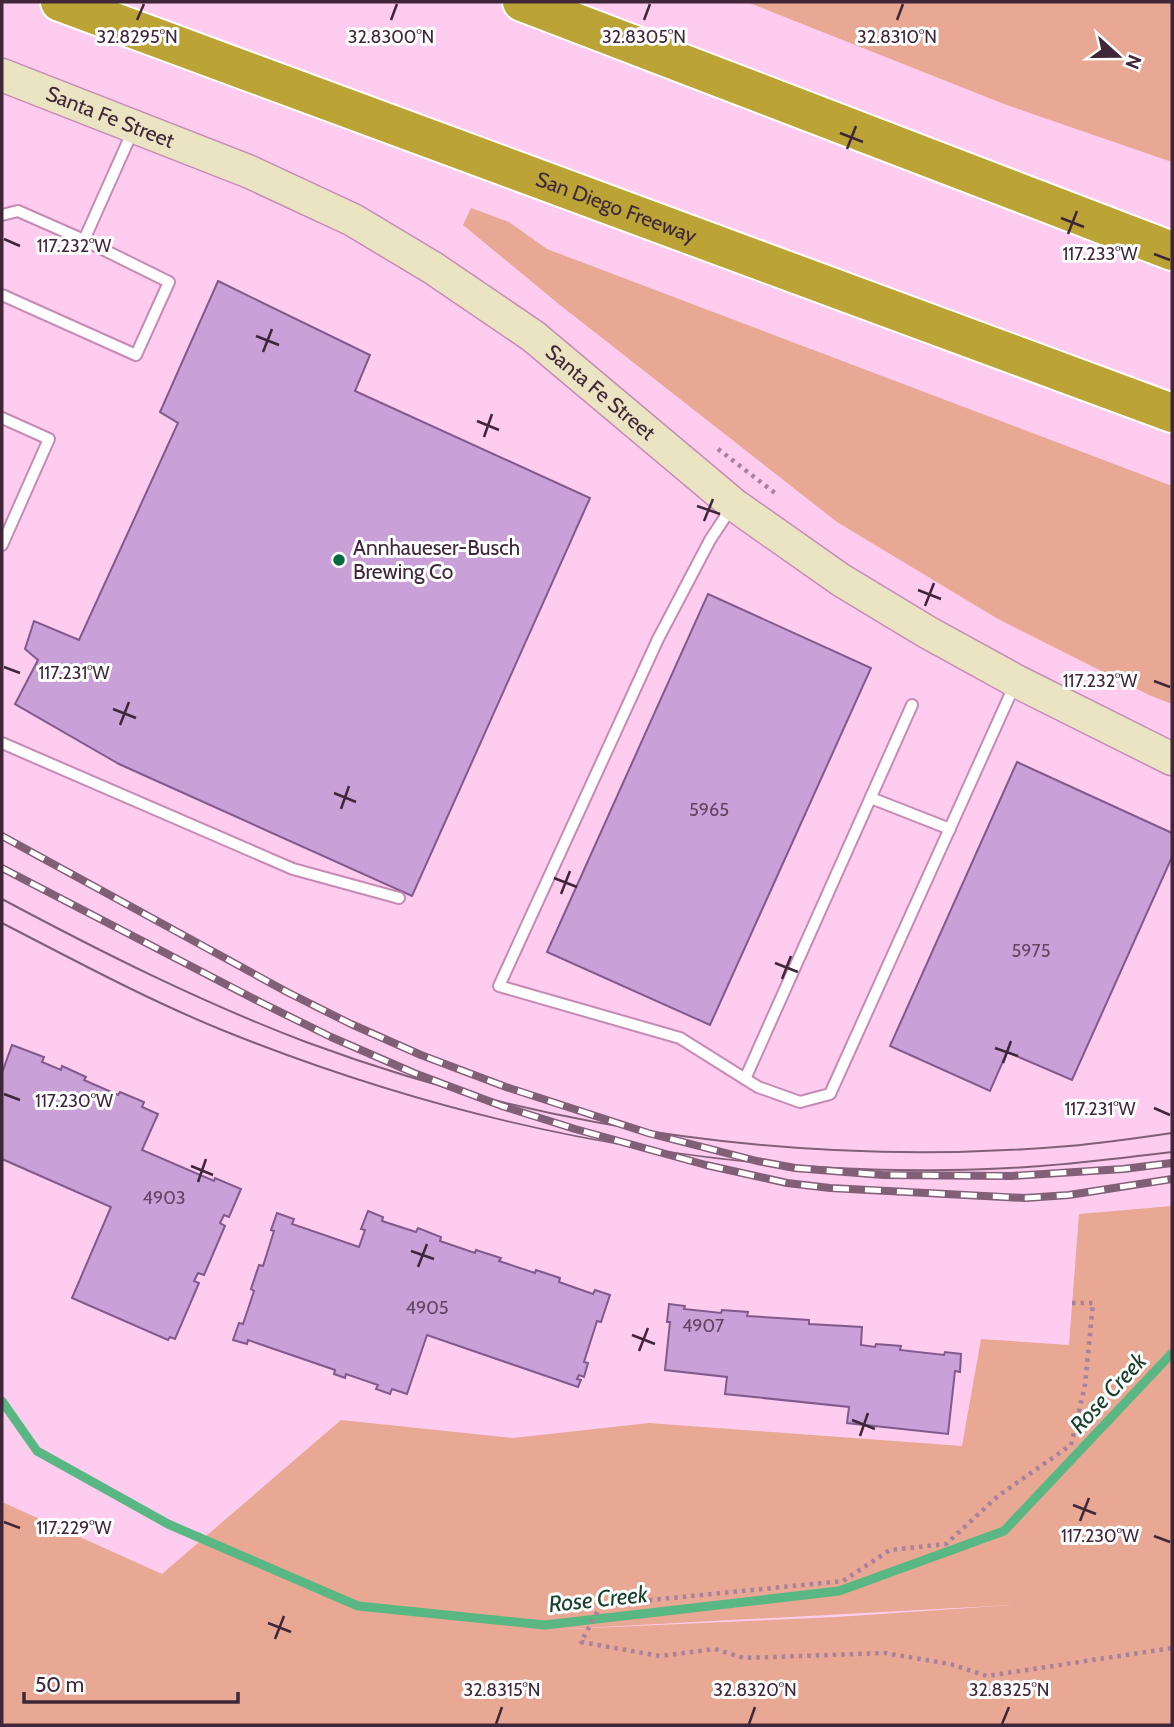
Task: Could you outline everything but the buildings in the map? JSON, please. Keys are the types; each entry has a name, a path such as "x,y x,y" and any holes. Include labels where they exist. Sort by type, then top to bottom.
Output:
{"highway":[{"name":"San Diego Freeway","path":"60,2 1172,413"},
{"path":"522,2 1172,251"}],"street":[{"name":"Santa Fe Street","path":"2,75 250,172 353,220 433,268 533,336 733,504 841,580 1016,681 1172,758"}],"lane":[{"path":"85,240 135,126"},
{"path":"2,215 18,211 85,240 169,282 136,355 2,295"},
{"path":"2,418 49,439 2,545"},
{"path":"733,504 710,540 658,639 499,986 680,1038 758,1087 800,1102 830,1094 1016,681"},
{"path":"745,1079 912,705"},
{"path":"2,743 293,869 399,898"},
{"path":"871,798 950,830"}],"path":[{"path":"1072,1303 1093,1303 1085,1385 1071,1445 998,1496 946,1544 890,1550 843,1581 601,1605 581,1642 660,1656 715,1649 744,1658 885,1653 950,1664 987,1676 1172,1648"}],"shaded area":[{"path":"747,2 1172,2 1172,162 1004,104"},
{"path":"471,208 509,222 547,249 1172,486 1172,704 998,619 837,522 560,305 463,225"},
{"path":"1172,1206 1172,1725 2,1725 2,1502 162,1574 341,1420 513,1438 649,1423 962,1446 981,1339 1069,1345 1079,1214","holes":["1012,1605 837,1617 552,1630"]}],"waterway":[{"name":"Rose Creek","path":"2,1401 37,1451 168,1524 358,1606 545,1625 839,1591 1004,1531 1172,1353"}],"tram line":[{"path":"2,899 152,975 306,1042 398,1073 491,1099 586,1120 682,1136 875,1152 972,1152 1069,1146 1172,1133"},
{"path":"2,923 166,1005 222,1030 309,1063 398,1092 487,1116 578,1136 669,1152 761,1163 854,1169 1004,1168 1172,1152"}],"railway":[{"path":"2,836 287,992 351,1024 421,1055 506,1087 648,1133 795,1168 883,1175 1011,1176 1172,1163"},
{"path":"2,868 262,1003 414,1073 502,1106 706,1165 787,1183 830,1188 1025,1198 1069,1195 1172,1179"}],"place":[{"name":"Annhaueser-Busch Brewing Co","path":"339,560"}]}
